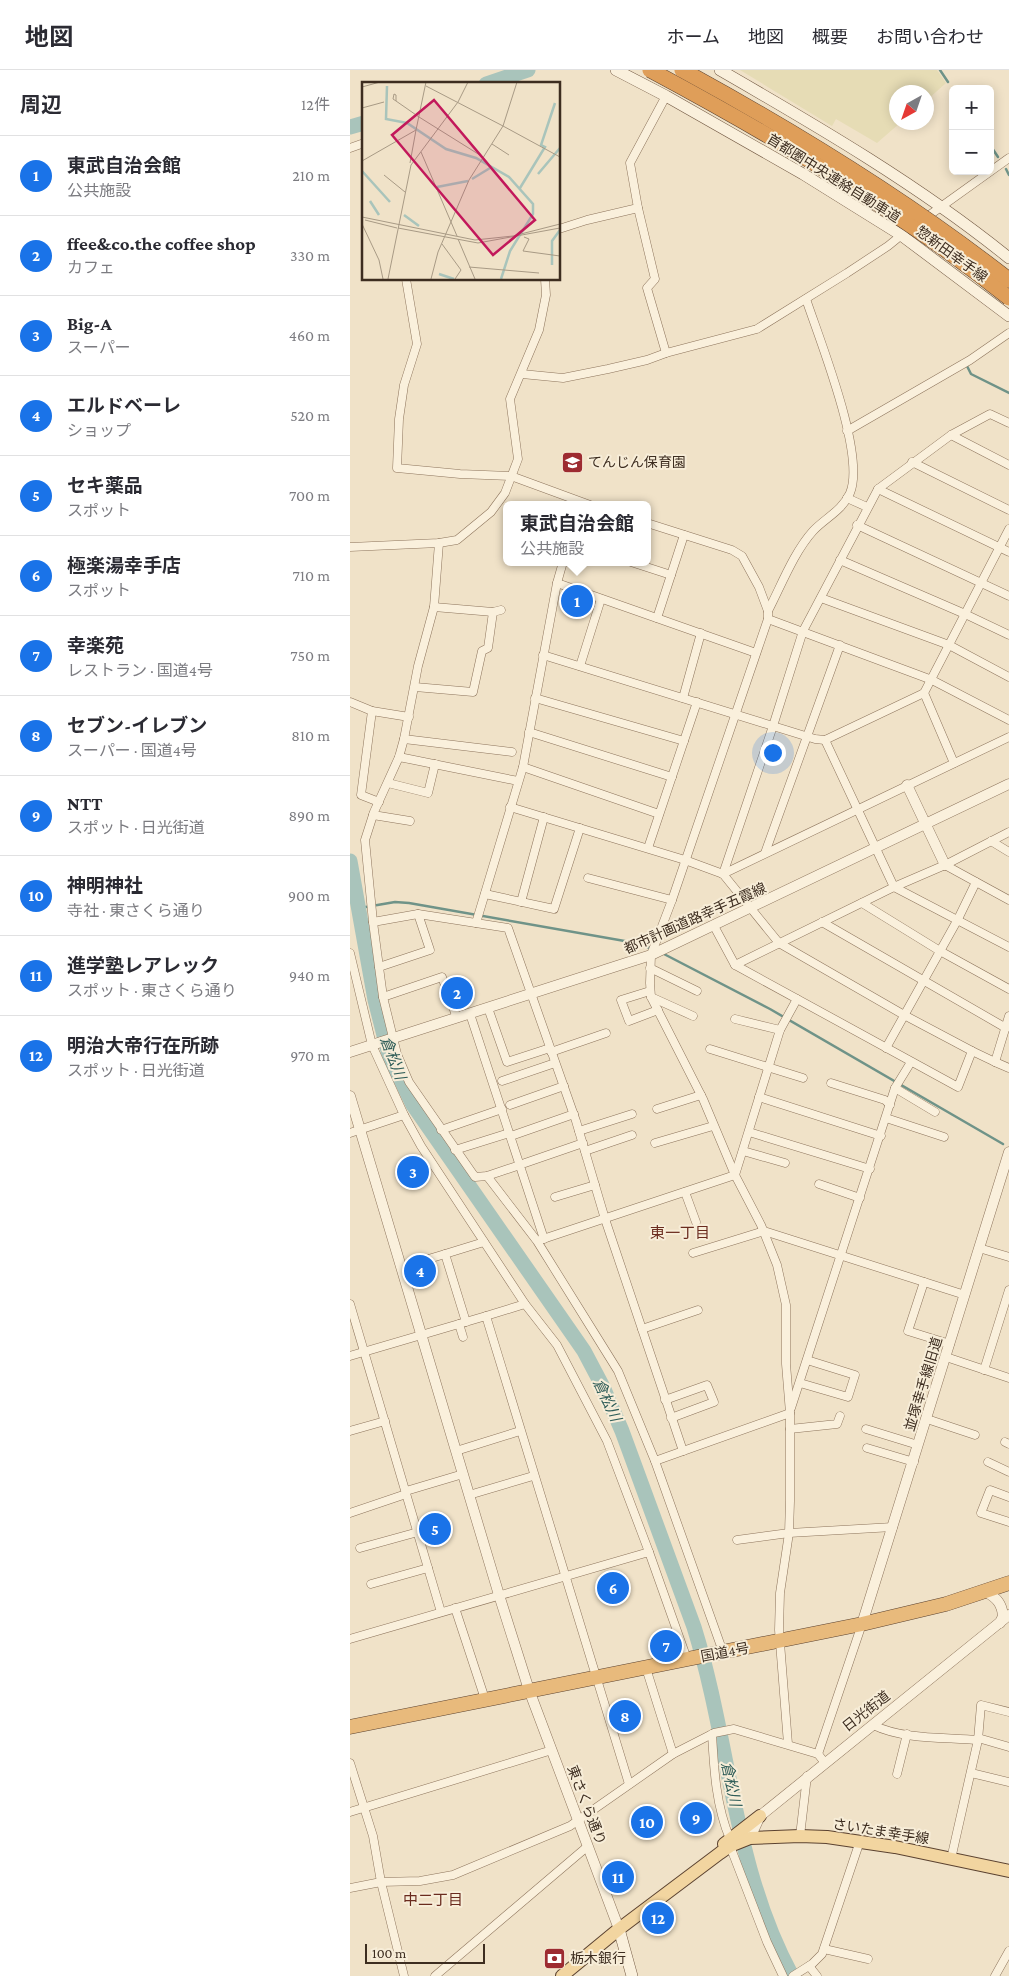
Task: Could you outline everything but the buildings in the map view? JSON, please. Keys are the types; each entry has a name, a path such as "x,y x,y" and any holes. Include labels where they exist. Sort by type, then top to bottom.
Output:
{"highway":[{"name":"首都圏中央連絡自動車道","path":"650,70 766,136 893,213 982,276 1009,298"},
{"name":"首都圏中央連絡自動車道","path":"682,70 823,151 895,197 958,240 1009,280"},
{"name":"国道4号","path":"350,1727 862,1624 946,1604 1009,1583"}],"main road":[{"name":"惣新田幸手線","path":"616,70 666,96 803,174 901,235 1009,316"},
{"path":"720,70 870,160 940,207 1009,258"},
{"path":"562,1976 731,1842 747,1835 760,1816"},
{"name":"さいたま幸手線","path":"747,1835 800,1836 860,1841 1009,1871"},
{"path":"619,1929 632,1976"}],"street":[{"path":"666,352 647,288 655,279 638,208 630,163 682,70"},
{"path":"522,374 563,378 647,360 666,352 756,329 888,246 1009,158"},
{"path":"560,229 638,208"},
{"path":"406,280 417,344 404,385 398,419 397,468 460,474 511,476 574,501"},
{"path":"350,546 439,543 457,540 491,512 505,493 518,459 510,399 540,330 546,295 545,280"},
{"path":"788,1744 779,1641 780,1593 789,1533 790,1412 786,1364 786,1305 777,1265 764,1231 735,1175 701,1095 651,994 650,968 651,955 672,900 768,615 793,562 813,532 841,508 847,498 854,477 842,406 806,299"},
{"path":"847,431 970,360 1009,333"},
{"path":"722,874 773,726 803,631 857,525 878,489 951,434 990,414 1009,423"},
{"path":"951,434 1009,465"},
{"path":"912,462 1009,510"},
{"path":"878,489 1009,552"},
{"path":"847,498 867,508"},
{"path":"651,524 732,550 742,556 759,587 768,615 840,646 932,680 1009,720"},
{"path":"857,525 1009,596"},
{"path":"544,655 808,737 825,740 924,693 1009,529"},
{"path":"657,618 684,535"},
{"path":"439,543 434,607 415,687 410,717 399,757 373,815 365,840 379,968 391,1039 409,1082 475,1177 486,1176 522,1164 632,1135"},
{"path":"840,560 965,614 1009,636"},
{"path":"476,923 522,767 562,566"},
{"path":"644,566 672,575"},
{"path":"557,583 756,653"},
{"path":"821,598 949,645 1009,677"},
{"path":"580,666 601,599"},
{"path":"415,687 473,692 482,651 488,648 497,611 434,607"},
{"path":"683,698 701,633"},
{"path":"765,853 840,646"},
{"path":"924,693 954,763"},
{"path":"536,698 684,741"},
{"path":"350,702 372,711 410,717"},
{"path":"648,848 697,702"},
{"path":"372,711 362,795 379,802"},
{"path":"529,732 672,777"},
{"path":"722,874 1009,737"},
{"path":"404,739 512,752"},
{"path":"825,740 894,887 1009,947"},
{"path":"399,757 518,781"},
{"path":"388,782 428,793 435,764"},
{"path":"522,767 659,814"},
{"name":"都市計画道路幸手五霞線","path":"350,1052 651,955 1009,784"},
{"path":"907,785 945,865 1009,900"},
{"path":"510,807 648,848 722,874 779,943 904,1015 1009,1068"},
{"path":"373,815 410,821"},
{"path":"521,902 544,817"},
{"path":"485,894 554,909 580,828"},
{"path":"735,965 862,902 945,865 1009,832"},
{"path":"991,841 1009,852"},
{"path":"588,878 672,900"},
{"path":"886,1048 958,919 976,882"},
{"path":"862,902 940,951 1009,989"},
{"path":"373,922 418,914 508,928 530,995 574,1114 605,1219 683,1451"},
{"path":"379,968 430,950 418,914"},
{"path":"822,922 923,982 1006,1028"},
{"path":"714,926 735,965 958,1087 972,1051"},
{"path":"350,954 374,1044 404,1115 421,1146 525,1304 557,1345 607,1441 691,1659"},
{"path":"650,968 697,991"},
{"path":"383,997 442,978 457,1018"},
{"path":"658,1010 629,1021 622,1000 651,994 693,1016"},
{"path":"735,1175 780,1030 797,999"},
{"path":"488,1008 507,1062 606,1033"},
{"path":"470,1014 510,1134 522,1164 540,1240"},
{"path":"995,1062 1009,1016"},
{"path":"734,1019 780,1030"},
{"path":"710,1049 803,1078"},
{"path":"790,1412 890,1105 896,1088 911,1062"},
{"path":"502,1080 555,1063"},
{"path":"831,1083 885,1100 890,1105"},
{"path":"510,1104 564,1086"},
{"path":"896,1088 935,1112"},
{"path":"658,1109 701,1095"},
{"name":"東さくら通り","path":"350,1096 355,1131 402,1267 421,1336 529,1690 619,1929"},
{"path":"759,1097 881,1136"},
{"path":"441,1130 502,1109"},
{"path":"455,1150 574,1114"},
{"path":"579,1131 632,1114"},
{"path":"355,1131 404,1115"},
{"path":"886,1118 944,1137"},
{"path":"655,1143 713,1126"},
{"path":"749,1132 870,1169"},
{"path":"743,1152 785,1163"},
{"name":"並塚幸手線旧道","path":"862,1624 894,1527 1009,1152"},
{"path":"540,1240 735,1175"},
{"path":"486,1176 540,1240 618,1371 655,1461 718,1653"},
{"path":"555,1197 595,1184"},
{"path":"819,1184 860,1198"},
{"path":"685,1192 696,1222"},
{"path":"693,1253 764,1231 965,1294"},
{"path":"402,1267 484,1242"},
{"path":"979,1248 1009,1257"},
{"path":"445,1254 462,1323 463,1337"},
{"path":"924,1282 908,1331 950,1344"},
{"path":"984,1370 1009,1290"},
{"path":"350,1304 441,1612"},
{"path":"350,1356 525,1304"},
{"path":"642,1329 698,1310"},
{"path":"486,1316 533,1476 629,1784"},
{"path":"946,1357 1009,1378"},
{"path":"800,1383 848,1398 853,1382 855,1375 807,1360"},
{"path":"665,1400 707,1385 714,1402 671,1418"},
{"path":"655,1461 790,1412"},
{"path":"790,1429 837,1424 840,1416"},
{"path":"927,1419 974,1435"},
{"path":"350,1431 385,1421"},
{"path":"866,1429 918,1446"},
{"path":"456,1451 520,1431"},
{"path":"867,1448 914,1462"},
{"path":"988,1462 1009,1472"},
{"path":"350,1513 406,1492 463,1474"},
{"path":"469,1495 533,1476"},
{"path":"1009,1496 990,1490 982,1513 1009,1522"},
{"path":"737,1540 789,1533 894,1527"},
{"path":"360,1548 418,1532"},
{"path":"350,1639 649,1552"},
{"path":"371,1584 428,1568"},
{"path":"986,1592 1000,1603 1003,1616 1000,1623"},
{"path":"455,1608 485,1699"},
{"name":"日光街道","path":"760,1816 807,1776 821,1758 873,1725 1009,1615"},
{"path":"350,1888 381,1882 420,1881 452,1875 570,1826 673,1754 713,1733 734,1728 788,1744 821,1758 862,1624"},
{"path":"646,1668 673,1754"},
{"path":"951,1859 978,1739 981,1704 1009,1712"},
{"path":"873,1725 907,1734 978,1739 1009,1747"},
{"path":"713,1733 714,1769 718,1799 731,1842 768,1942 783,1976"},
{"path":"898,1774 907,1734"},
{"path":"350,1812 552,1750"},
{"path":"350,1763 373,1836 381,1882 404,1976"},
{"path":"970,1773 1009,1782"},
{"path":"800,1836 807,1776"},
{"path":"796,1974 810,1966 822,1954 860,1841"},
{"path":"435,1976 588,1846"},
{"path":"824,1949 868,1959"},
{"path":"995,1976 1009,1951"},
{"path":"810,1966 817,1976"}],"shaded area":[{"path":"740,70 937,70 946,83 934,94 934,85 889,85 889,130 892,130 877,143 836,119 832,126"}],"waterway":[{"name":"倉松川","path":"492,82 528,70"},
{"path":"940,70 948,82"},
{"name":"倉松川","path":"350,127 362,124"},
{"path":"994,151 998,157"},
{"path":"1006,169 1009,175"},
{"path":"967,366 971,374 1009,393"},
{"name":"倉松川","path":"350,861 375,1000 389,1055 413,1105 584,1351 603,1387 622,1431 694,1627 716,1715 734,1804 757,1892 772,1935 792,1976"},
{"path":"360,908 395,902 409,903 636,943 653,949"},
{"path":"662,953 770,1009 1003,1144"}],"place":[{"name":"てんじん保育園","path":"572,462"},
{"name":"東武自治会館","path":"577,601"},
{"name":"ffee&co.the coffee shop","path":"457,993"},
{"name":"Big-A","path":"413,1172"},
{"name":"エルドベーレ","path":"420,1271"},
{"name":"セキ薬品","path":"435,1529"},
{"name":"極楽湯幸手店","path":"613,1588"},
{"name":"幸楽苑","path":"666,1646"},
{"name":"セブン-イレブン","path":"625,1716"},
{"name":"NTT","path":"696,1818"},
{"name":"神明神社","path":"647,1822"},
{"name":"進学塾レアレック","path":"618,1877"},
{"name":"明治大帝行在所跡","path":"658,1918"},
{"name":"栃木銀行","path":"554,1958"}],"district":[{"name":"東一丁目","path":"680,1233"},
{"name":"中二丁目","path":"433,1900"}]}
